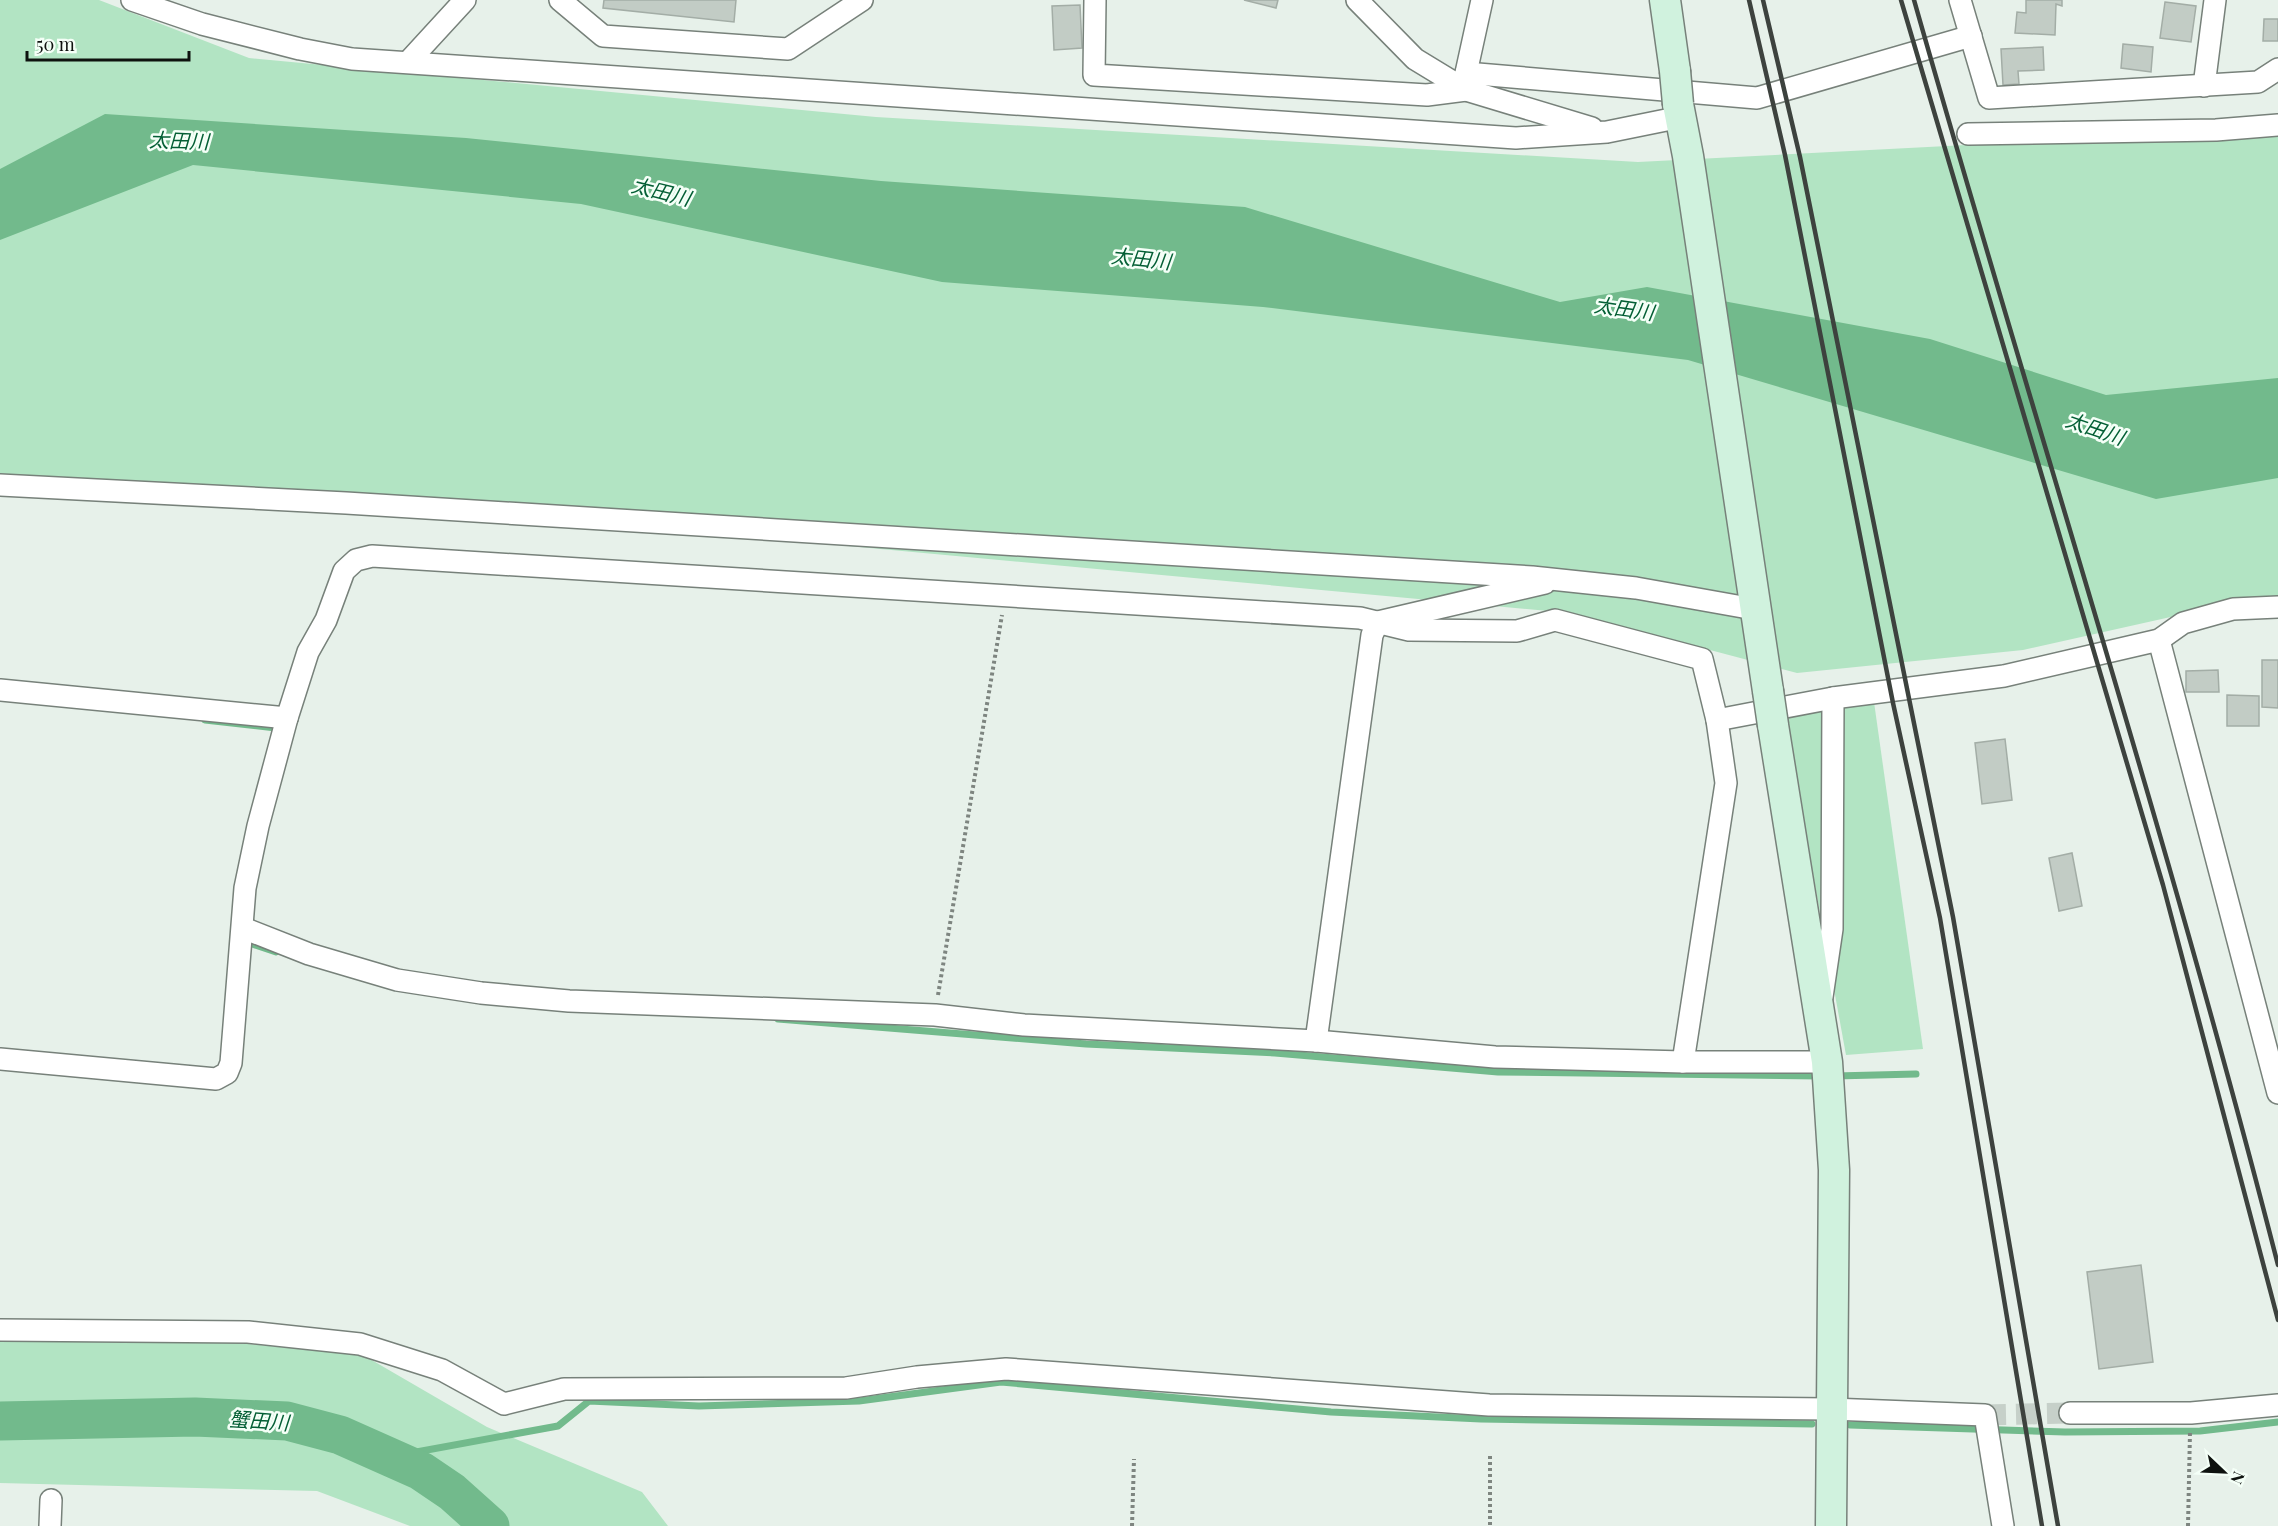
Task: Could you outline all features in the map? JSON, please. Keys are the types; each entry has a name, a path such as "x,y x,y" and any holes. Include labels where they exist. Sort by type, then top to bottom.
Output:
{"street":[{"path":"132,0 202,24 300,49 352,59 1516,138 1607,132 1680,111"},
{"path":"408,62 465,0"},
{"path":"560,0 603,36 788,49 862,0"},
{"path":"1095,0 1094,75 1427,95 1466,82 1757,98 1971,36"},
{"path":"1357,0 1415,59 1466,82 1607,132"},
{"path":"1466,82 1482,0"},
{"path":"1665,0 1754,605 1827,1062 1834,1170 1831,1526"},
{"path":"1960,0 1989,99 2268,84 2278,69"},
{"path":"2204,86 2214,0"},
{"path":"1968,134 2216,130 2278,125"},
{"path":"0,485 381,505 1557,579 1754,605"},
{"path":"0,1059 216,1079 227,1073 231,1063 247,878 258,826 288,718 308,652 326,620 344,571 356,560 372,556 1360,618 1409,630 1516,631 1555,620 1702,659 1717,720 1726,783 1683,1062"},
{"path":"1316,1041 1372,634 1378,622 1521,590 1557,579"},
{"path":"1717,720 1833,698 2004,676 2159,640 2183,623 2233,609 2278,606"},
{"path":"2159,640 2271,1044 2278,1093"},
{"path":"0,690 288,718"},
{"path":"1818,1007 1825,990 1832,929 1833,698"},
{"path":"243,928 309,954 397,980 481,993 569,1001 935,1015 1024,1025 1316,1041 1495,1057 1683,1062 1827,1062"},
{"path":"0,1330 248,1332 360,1344 442,1370 504,1404 564,1389 846,1388 917,1377 1006,1369 1490,1406 1831,1409 1985,1415 2003,1526"},
{"path":"2070,1413 2191,1413 2278,1405"},
{"path":"51,1500 51,1526"}],"path":[{"path":"935,1015 1005,596"},
{"path":"2188,1526 2190,1437"},
{"path":"1490,1456 1490,1526"},
{"path":"1132,1526 1134,1459"}],"shaded area":[{"path":"0,0 99,0 249,58 876,117 1638,162 2278,129 2278,596 2260,597 2023,650 1797,673 1570,613 450,509 0,475"},
{"path":"1874,702 1923,1049 1846,1055 1784,715"},
{"path":"0,1339 208,1340 363,1355 487,1427 642,1492 668,1526 410,1526 317,1491 0,1483"}],"water":[{"name":"太田川","path":"105,114 466,138 881,181 1245,207 1560,302 1647,287 1930,339 2106,395 2278,378 2278,478 2156,499 1688,360 1263,307 942,282 581,204 193,165 0,240 0,169"}],"building":[{"path":"604,0 736,0 734,22 603,8"},
{"path":"1244,0 1278,0 1276,8"},
{"path":"2026,0 2062,0 2062,6 2056,4 2055,35 2015,33 2017,12 2026,13"},
{"path":"2165,2 2196,6 2191,42 2160,38"},
{"path":"1080,5 1082,48 1054,50 1052,6"},
{"path":"2264,19 2278,19 2278,41 2263,41"},
{"path":"2123,44 2153,47 2151,72 2121,68"},
{"path":"2043,47 2044,70 2018,71 2019,84 2003,85 2001,49"},
{"path":"2262,660 2278,660 2278,708 2262,707"},
{"path":"2218,670 2219,692 2186,692 2186,671"},
{"path":"2227,695 2259,696 2259,726 2227,726"},
{"path":"2005,739 2012,800 1982,804 1975,743"},
{"path":"2072,853 2082,906 2059,911 2049,858"},
{"path":"2141,1265 2153,1362 2099,1369 2087,1272"}],"waterway":[{"path":"205,720 276,728 275,732"},
{"path":"246,938 252,944 276,952"},
{"path":"778,1019 1086,1044 1275,1053 1498,1072 1821,1076"},
{"path":"1835,1076 1916,1074"},
{"path":"389,1457 558,1426 589,1401 699,1406 859,1401 1001,1382 1331,1412 1481,1419 1812,1424"},
{"name":"蟹田川","path":"0,1421 195,1417 287,1421 340,1435 421,1471 452,1492 490,1526"},
{"path":"1850,1425 2065,1432 2200,1431 2278,1422"}],"tunnel":[{"path":"1985,1415 2070,1413"}],"railway":[{"path":"1749,0 1785,155 1893,703 1940,918 2042,1526"},
{"path":"1763,0 1800,157 1953,917 2058,1526"},
{"path":"1901,0 2163,885 2278,1320"},
{"path":"1914,0 2147,789 2278,1265"}]}
